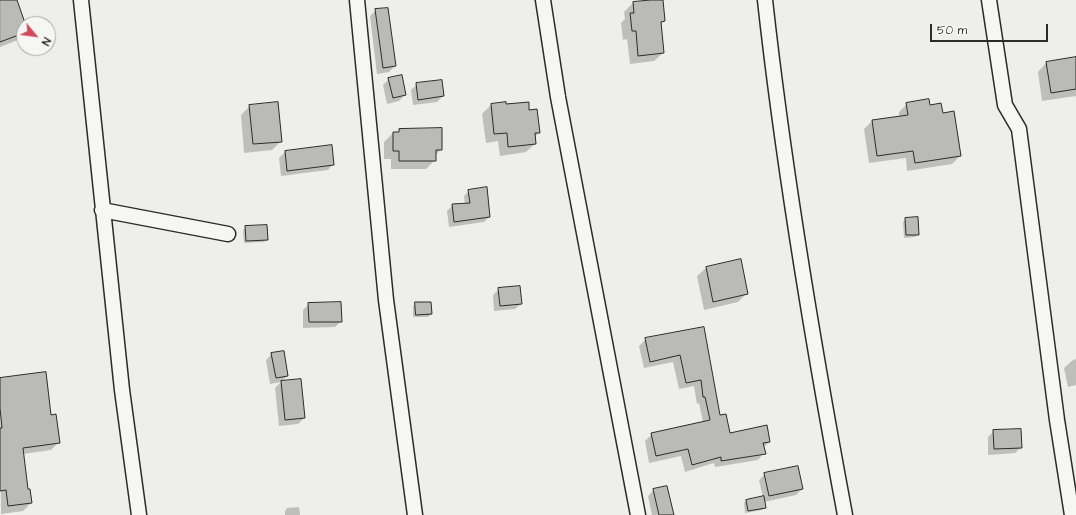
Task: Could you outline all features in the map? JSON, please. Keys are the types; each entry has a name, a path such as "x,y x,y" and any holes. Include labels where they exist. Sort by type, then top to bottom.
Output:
{"street":[{"path":"81,0 122,390 139,515"},
{"path":"357,0 386,300 415,515"},
{"path":"543,0 561,112 638,515"},
{"path":"765,0 776,101 828,424 845,515"},
{"path":"989,0 1005,105 1019,129 1057,420 1072,515"},
{"path":"102,210 228,234"}],"building":[{"path":"0,0 17,0 23,16 16,16 16,36 0,42"},
{"path":"663,0 665,21 661,22 664,53 638,56 636,31 632,31 630,13 634,13 633,2"},
{"path":"388,8 396,66 383,68 375,9"},
{"path":"1076,57 1076,89 1051,93 1046,62"},
{"path":"402,75 406,95 393,98 388,78"},
{"path":"442,80 444,96 418,100 416,83"},
{"path":"929,99 930,105 941,103 943,113 954,111 961,156 915,163 913,151 877,156 872,120 908,115 906,103"},
{"path":"278,102 282,142 253,144 249,105"},
{"path":"506,102 506,104 529,102 529,110 537,109 540,133 535,133 536,144 508,147 507,133 494,134 491,104"},
{"path":"442,128 442,150 436,150 436,161 399,161 399,151 393,151 393,132 399,132 399,129"},
{"path":"332,145 334,165 287,171 285,151"},
{"path":"487,187 490,217 454,222 452,204 470,203 468,190"},
{"path":"918,217 919,235 906,235 905,218"},
{"path":"267,225 268,240 246,241 245,226"},
{"path":"741,259 748,294 713,302 706,267"},
{"path":"520,286 522,304 500,306 498,288"},
{"path":"341,302 342,322 309,322 308,303"},
{"path":"415,302 431,302 432,314 416,315"},
{"path":"704,327 720,415 726,414 730,433 767,425 770,442 763,443 766,454 721,461 721,457 692,465 688,449 656,456 651,433 710,420 705,397 703,397 701,380 686,383 680,355 650,362 645,338"},
{"path":"284,351 288,376 276,378 271,353"},
{"path":"46,372 51,415 56,414 60,443 23,448 28,489 30,489 32,503 8,506 6,490 0,491 0,428 2,428 0,378"},
{"path":"301,379 305,418 285,420 281,381"},
{"path":"1021,429 1022,448 994,449 993,430"},
{"path":"798,466 803,489 769,496 764,473"},
{"path":"667,486 674,515 659,515 653,489"},
{"path":"764,496 766,508 748,511 746,500"}]}
